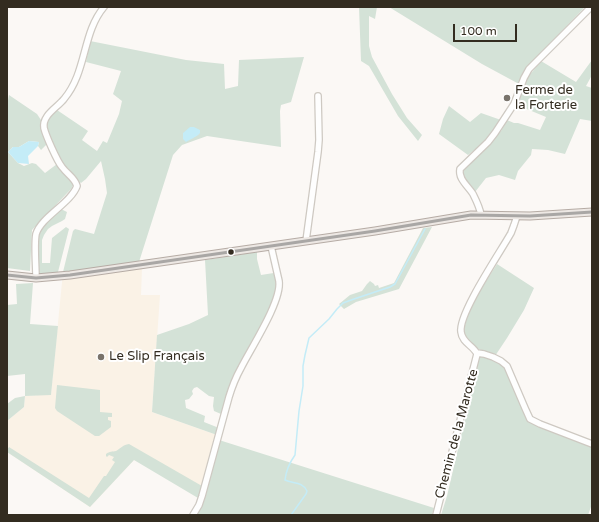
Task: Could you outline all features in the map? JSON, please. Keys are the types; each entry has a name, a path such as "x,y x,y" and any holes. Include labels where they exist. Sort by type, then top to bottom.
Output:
{"main road":[{"path":"7,275 36,278 70,275 481,214 530,216 592,212"}],"street":[{"path":"36,278 36,240 38,231 43,223 73,193 77,186 76,182 64,170 58,161 45,130 45,122 49,115 66,98 74,85 82,64 92,27 104,7"},
{"path":"481,214 472,192 461,177 460,169 488,142 495,133 514,104 529,69 591,7"},
{"path":"306,241 319,140 318,96"},
{"name":"Chemin de la Marotte","path":"517,216 511,233 466,312 462,323 462,338 477,353 493,357 507,366 530,419 592,444"},
{"path":"193,515 199,506 231,390 277,298 280,285 271,246"},
{"name":"Chemin de la Marotte","path":"436,515 477,353"}],"shaded area":[{"path":"359,7 377,7 375,19 369,16 369,46 372,57 407,118 422,135 418,141 398,116 369,66 361,61"},
{"path":"389,7 585,7 532,62 519,84 482,64"},
{"path":"90,41 186,60 224,64 225,89 238,86 239,60 304,57 291,102 281,105 281,147 207,136 182,145 173,155 139,262 63,272 73,231 75,229 94,234 107,193 101,161 81,183 67,171 48,135 46,129 47,120 57,110 88,131 82,140 97,151 103,141 107,143 119,114 122,101 113,94 121,71 86,62"},
{"path":"592,60 592,75 586,86 592,88 592,121 580,119 565,154 548,150 532,149 531,155 518,171 515,180 499,175 486,178 475,192 462,175 462,170 501,131 507,120 540,130 546,117 517,105 528,77 541,61 576,82"},
{"path":"9,95 37,114 41,120 43,133 48,143 41,150 38,146 39,142 29,141 19,147 13,147 8,152 18,163 24,166 32,163 36,164 45,173 57,164 63,173 74,184 32,230 30,271 7,268 7,106"},
{"path":"449,106 470,122 481,113 501,120 485,142 468,155 439,134 443,119"},
{"path":"61,209 67,212 65,219 48,229 42,240 42,263 50,263 52,238 66,227 69,229 58,272 38,274 39,231"},
{"path":"432,227 399,289 356,302 344,309 339,304 350,295 362,291 370,281 375,286 378,285 379,288 394,283 423,228"},
{"path":"257,252 261,275 280,272 282,283 280,295 230,387 221,414 214,411 214,397 209,396 197,387 192,391 193,394 189,399 185,400 186,408 205,416 204,422 219,428 217,435 152,412 157,335 189,324 208,315 205,260"},
{"path":"139,262 142,268 141,295 160,295 152,412 217,435 202,486 134,460 90,507 7,452 7,421 24,407 25,396 51,394 63,272"},
{"path":"497,264 534,288 524,310 495,356 474,347 463,335 472,307 481,289"},
{"path":"33,283 30,324 58,326 51,395 25,396 25,374 7,376 7,305 17,304 16,284"},
{"path":"480,355 499,362 507,370 533,423 592,447 592,504 588,515 441,515 447,496"},
{"path":"57,385 100,390 100,412 112,413 112,417 108,417 108,420 111,421 111,427 99,436 95,436 57,411 55,408"},
{"path":"25,396 24,407 7,421 7,404 15,398"},
{"path":"219,440 434,508 432,515 189,515 198,498 134,460 90,507 7,452 7,447 9,447 89,498 115,462 112,460 114,457 109,455 107,457 106,454 116,451 129,444 202,486 199,498 204,501"}],"water":[{"path":"190,127 200,130 200,133 186,142 183,139 183,133"},
{"path":"29,141 39,142 38,146 28,156 29,164 18,163 8,152 13,147 19,147"}],"waterway":[{"path":"291,515 307,491 300,484 285,480 288,467 295,455 303,386 303,366 309,338 343,303 395,284 425,229"}],"transit line":[{"path":"7,275 36,278 70,275 375,231 471,215 530,216 592,212"}],"place":[{"name":"Ferme de la Forterie","path":"507,98"},
{"name":"Le Slip Français","path":"101,357"}]}
